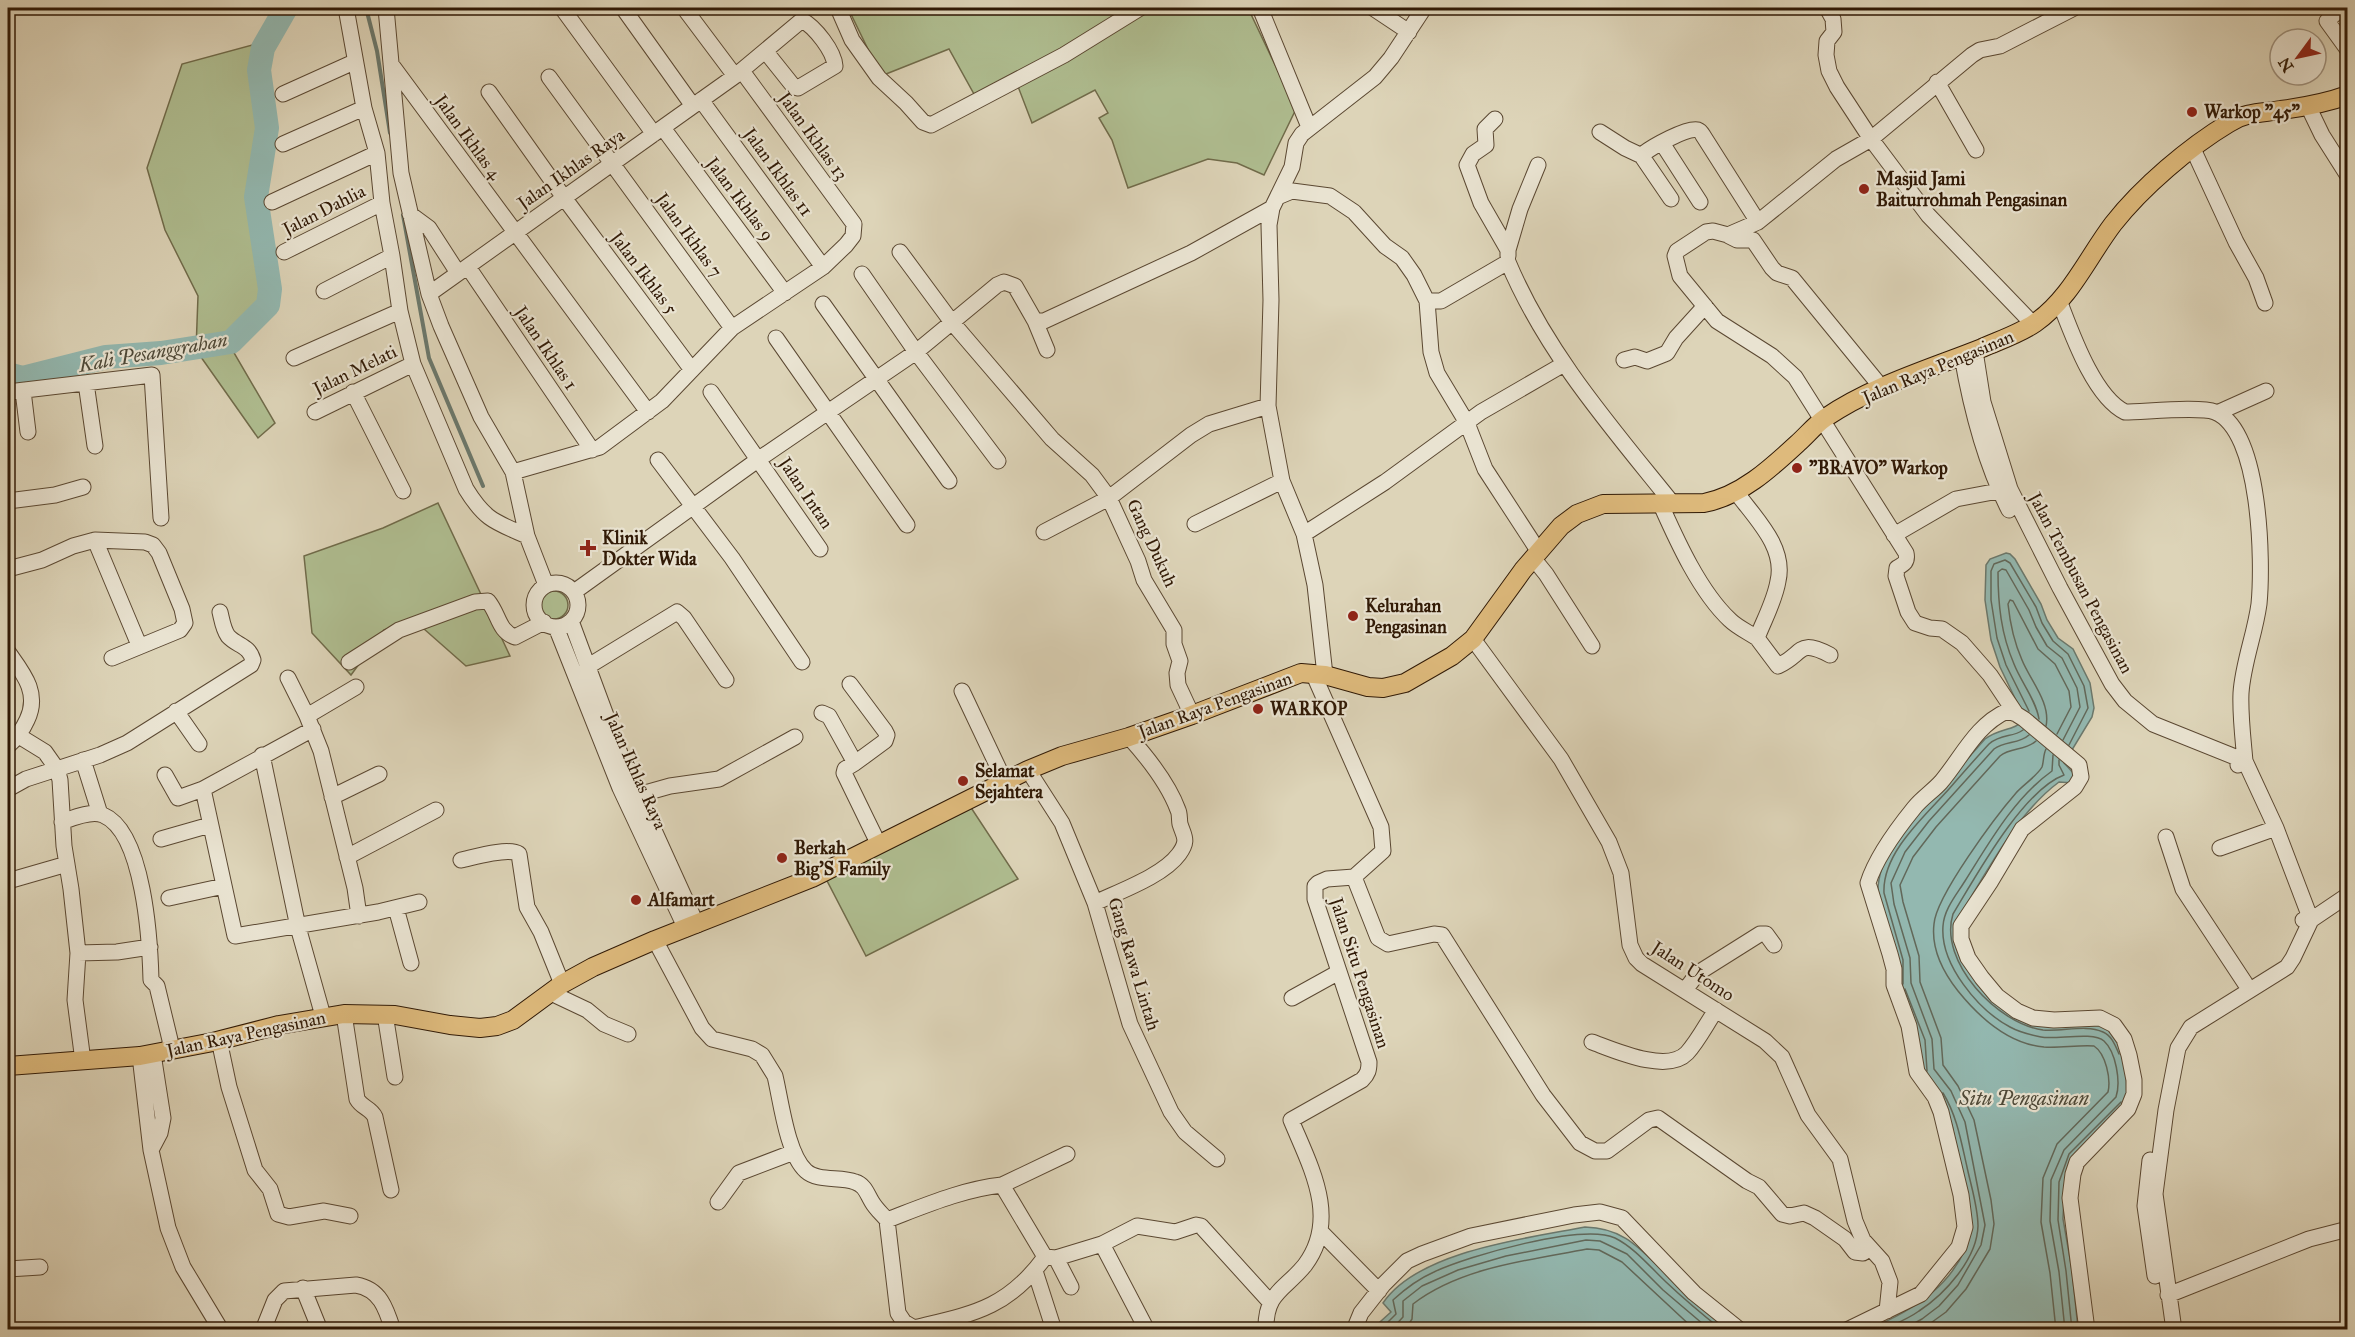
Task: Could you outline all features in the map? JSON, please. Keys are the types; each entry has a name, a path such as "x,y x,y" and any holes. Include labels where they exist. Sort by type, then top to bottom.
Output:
{"main road":[{"name":"Jalan Raya Pengasinan","path":"8,1066 155,1054 279,1024 344,1014 385,1014 450,1025 490,1027 513,1020 557,988 593,968 655,940 812,878 1028,770 1073,752 1129,737 1192,715 1290,675 1319,674 1368,687 1397,686 1452,656 1473,639 1536,555 1561,526 1577,514 1592,507 1624,503 1666,505 1704,503 1716,501 1736,492 1777,461 1824,419 1881,388 2033,324 2060,303 2104,236 2125,209 2167,170 2229,122 2242,116 2308,106 2348,95"}],"street":[{"path":"346,8 354,62 376,153 399,312 412,364 466,489 477,508 489,519 527,536"},
{"path":"386,8 401,173 429,294 481,417 513,472 527,536 546,585 556,583 566,585 574,592 827,411 916,352 983,294 1004,282 1015,286 1035,321 1047,350"},
{"name":"Jalan Ikhlas 9","path":"562,8 785,293"},
{"name":"Jalan Ikhlas 11","path":"623,8 823,267"},
{"name":"Jalan Ikhlas 13","path":"684,8 738,73 854,224 853,236 823,267"},
{"path":"838,8 852,39 879,78 923,122 931,125 1064,56 1140,8"},
{"path":"1260,8 1309,127"},
{"path":"1373,8 1409,32"},
{"path":"1319,674 1315,585 1305,534 1282,481 1268,406 1271,300 1269,225 1292,167 1296,143 1309,127 1375,77 1391,58 1424,8"},
{"path":"1827,8 1833,20 1834,32 1827,41 1826,54 1830,71 1837,87 1870,139 1928,215 2033,324"},
{"path":"1728,235 1758,222 1836,159 1870,139 1937,82 1980,51 2000,46 2074,8"},
{"path":"2337,8 2337,12 2327,21 2348,50"},
{"name":"Jalan Ikhlas Raya","path":"429,294 614,164 738,73 802,20 811,27 828,49 835,60 835,66 798,88 794,87 766,52"},
{"path":"283,94 354,62"},
{"name":"Jalan Ikhlas 4","path":"391,64 648,412"},
{"name":"Jalan Ikhlas 7","path":"549,77 732,328"},
{"path":"1937,82 1976,150"},
{"name":"Jalan Ikhlas 5","path":"489,92 692,370"},
{"path":"2308,106 2322,135 2348,176"},
{"path":"283,144 364,108"},
{"path":"1496,119 1485,129 1486,145 1473,154 1467,165 1481,203 1508,256 1521,290 1564,364 1666,505 1682,550 1719,608 1732,622 1757,638 1778,666 1808,647 1815,647 1830,655"},
{"path":"1642,156 1644,152 1662,143 1696,130 1700,131 1758,222"},
{"path":"1600,132 1642,156 1671,199"},
{"path":"1662,143 1700,202"},
{"path":"2193,149 2236,242 2256,278 2265,303"},
{"path":"272,202 376,153"},
{"path":"1427,301 1441,301 1508,256 1520,209 1538,165"},
{"path":"1035,321 1044,321 1191,252 1292,191 1330,196 1354,213 1385,246 1402,258 1414,275 1427,301 1431,352 1437,373 1467,423 1485,469 1546,574 1592,646"},
{"name":"Jalan Dahlia","path":"284,252 382,203"},
{"name":"Jalan Ikhlas 1","path":"410,214 429,228 463,270 592,450"},
{"path":"1881,388 1792,278 1776,273 1753,240 1733,239 1728,235 1713,231 1706,232 1677,251 1674,256 1680,276 1717,321 1772,356 1795,377 1824,419 1906,553 1905,564 1897,568 1896,576 1908,612 1918,625 1941,629 1962,643 1990,675 2020,716 2079,765 2082,777 2076,787 2022,829 1961,926 1961,939 1968,958 1982,978 1997,996 2018,1011 2033,1018 2054,1020 2100,1018 2114,1025 2124,1039 2134,1080 2134,1094 2128,1108 2077,1162 2073,1174 2070,1198 2087,1329"},
{"name":"Gang Dukuh","path":"900,252 951,321 1052,439 1092,475 1109,498 1138,561 1144,580 1174,630 1174,644 1180,661 1177,673 1178,685 1192,715"},
{"path":"324,291 392,256"},
{"path":"513,472 600,447 663,400 732,328 823,267"},
{"path":"862,274 916,352 998,461"},
{"path":"2060,303 2100,391 2115,407 2125,412 2217,413 2266,391"},
{"path":"823,304 949,481"},
{"path":"1624,360 1635,357 1647,361 1667,353 1676,338 1705,306"},
{"path":"294,358 399,312"},
{"path":"776,338 907,525"},
{"name":"Jalan Tembusan Pengasinan","path":"1968,353 1971,403 2005,490 2053,596 2114,693 2152,732 2242,763"},
{"name":"Jalan Melati","path":"315,412 412,364"},
{"path":"1305,534 1385,482 1481,412 1564,364"},
{"path":"28,432 15,392 152,375 161,518"},
{"path":"86,383 95,446"},
{"path":"353,392 403,491"},
{"name":"Jalan Intan","path":"711,392 820,549"},
{"path":"1044,532 1109,498 1191,435 1209,424 1268,406"},
{"path":"2217,413 2239,435 2246,450 2252,472 2257,513 2260,560 2259,603 2243,673 2242,763 2273,830 2299,909 2306,920"},
{"path":"658,460 732,558 802,662"},
{"path":"1195,524 1282,481"},
{"path":"8,501 56,495 83,488"},
{"path":"1894,536 1956,498 2005,490"},
{"path":"1736,492 1770,539 1779,560 1778,584 1757,638"},
{"path":"8,569 42,560 73,546 95,540 145,542 153,545 159,553 182,609 185,623 180,630 112,658"},
{"path":"95,540 139,645"},
{"name":"Jalan Ikhlas Raya","path":"546,585 539,590 535,606 536,614 557,623 620,788 691,927"},
{"name":"Jalan Ikhlas Raya","path":"557,623 577,612 578,602 574,592"},
{"path":"349,662 399,630 475,602 488,602 496,612 506,633 515,637 557,623 588,667 624,764 639,795 691,927"},
{"path":"8,789 26,779 127,742 253,663 252,656 246,647 228,635 220,612"},
{"path":"588,667 677,612 684,618 726,680"},
{"name":"Jalan Utomo","path":"1473,639 1561,759 1609,842 1621,873 1630,945 1636,958 1776,1049 1782,1057 1808,1115 1840,1159 1855,1221 1863,1240 1870,1248"},
{"path":"8,652 32,692 30,713 12,738 45,752 57,769 61,788 62,822 78,953 75,1000 83,1061"},
{"name":"Jalan Situ Pengasinan","path":"1319,674 1381,827 1383,851 1353,877 1327,879 1315,886 1315,899 1369,1062 1367,1076 1291,1120 1318,1184 1320,1232"},
{"path":"288,678 310,723 332,797 358,903 358,916"},
{"path":"850,684 887,735 885,741 845,769 844,773 879,845"},
{"path":"165,775 178,798 203,789 262,755 310,723 356,687"},
{"path":"962,691 1005,782"},
{"path":"176,711 199,744"},
{"path":"1847,1329 1922,1294 1959,1247 1965,1227 1962,1195 1941,1112 1935,1097 1917,1072 1909,1026 1894,986 1894,969 1868,883 1888,842 1915,807 1940,783 1981,728 2005,712 2020,716"},
{"path":"822,713 829,716 855,763"},
{"path":"639,795 670,786 719,779 795,737"},
{"path":"1095,903 1143,881 1177,857 1184,845 1185,834 1180,823 1178,809 1150,761 1129,737"},
{"path":"262,755 298,927 324,1016"},
{"path":"83,760 100,814"},
{"name":"Gang Rawa Lintah","path":"1028,770 1062,823 1095,903 1130,1024 1153,1073 1180,1126 1217,1160"},
{"path":"332,797 379,774"},
{"path":"203,789 235,936 358,916 419,902"},
{"path":"347,856 436,810"},
{"path":"62,822 100,814 110,819 133,854 139,873 150,947 151,980 157,986 170,1040 155,1054 163,1118 160,1133 151,1150 168,1228 177,1255 221,1329"},
{"path":"160,839 210,825"},
{"path":"2220,848 2273,830"},
{"path":"2166,837 2183,889 2245,983"},
{"path":"461,860 504,852 515,851 519,854 527,907 541,932 557,988 604,1024 628,1034"},
{"path":"8,881 68,864"},
{"path":"1353,877 1378,938 1388,944 1434,934 1442,935 1543,1095 1580,1143 1595,1150 1607,1150 1649,1120 1658,1118 1747,1181 1759,1187 1782,1214 1790,1216 1804,1213 1815,1218 1845,1239 1855,1252 1863,1253 1870,1248 1882,1261 1890,1282 1887,1311"},
{"path":"169,897 224,886"},
{"path":"2204,1014 2262,978 2286,952 2306,920 2348,895"},
{"path":"396,908 411,963"},
{"path":"1685,990 1698,973 1760,934 1766,934 1774,945"},
{"path":"655,940 702,1028 712,1039 752,1048 762,1055 775,1076 794,1152 808,1173 855,1181 862,1185 887,1220 897,1313 904,1322 914,1328 979,1312 1007,1296 1051,1258 1102,1244 1137,1226 1175,1232 1196,1225 1201,1226 1270,1302"},
{"path":"78,953 117,952 150,947"},
{"path":"1292,998 1339,972"},
{"path":"2164,1329 2145,1206 2146,1185 2174,1046 2204,1014 2245,983 2262,978"},
{"path":"1592,1042 1632,1056 1662,1061 1678,1059 1686,1053 1716,1010"},
{"path":"344,1014 357,1099 362,1106 371,1110 375,1117 391,1190"},
{"path":"385,1014 395,1077"},
{"path":"219,1040 229,1086 255,1170 270,1189 278,1214 289,1217 324,1211 350,1216"},
{"path":"2174,1046 2155,1194 2174,1329"},
{"path":"718,1202 739,1173 794,1152"},
{"path":"887,1220 946,1199 1002,1185 1067,1154"},
{"path":"1002,1185 1071,1287"},
{"path":"1354,1329 1361,1313 1407,1261 1471,1236 1574,1215 1600,1212 1622,1218 1694,1293 1740,1329"},
{"path":"2168,1295 2309,1239 2348,1229"},
{"path":"1266,1329 1270,1302 1305,1264 1320,1232 1379,1291"},
{"path":"1102,1244 1147,1329"},
{"path":"8,1269 40,1267"},
{"path":"1035,1271 1054,1329"},
{"path":"263,1329 278,1295 284,1291 356,1285 368,1287 379,1296 393,1329"},
{"path":"303,1288 320,1329"}],"green space":[{"path":"848,8 1248,8 1296,109 1264,175 1237,163 1208,159 1128,188 1112,140 1099,118 1108,113 1095,90 1032,123 1014,76 974,94 949,49 881,76"},
{"path":"267,41 254,72 269,120 257,214 268,281 261,322 230,346 275,423 258,438 196,350 198,296 165,230 147,168 182,64"},
{"path":"438,503 510,656 466,666 415,621 384,630 351,675 312,633 304,556 383,528"},
{"path":"554,591 564,595 568,605 564,615 554,619 544,615 540,605 544,595"},
{"path":"966,800 1018,879 866,956 823,873"}],"water":[{"name":"Situ Pengasinan","path":"2006,553 2015,559 2058,638 2073,649 2090,683 2094,708 2092,717 2064,763 2076,776 2073,783 2059,782 2029,810 1991,863 1956,925 2006,1008 2099,1024 2114,1032 2126,1054 2127,1104 2085,1146 2064,1198 2063,1219 2072,1270 2078,1329 1866,1330 1918,1303 1947,1278 1967,1245 1972,1226 1952,1125 1945,1110 1921,1075 1897,986 1878,894 1879,878 1884,863 1911,821 1985,739 2016,726 2025,719 2000,667 1991,640 1985,600 1986,565 1990,559"},
{"path":"1585,1227 1613,1232 1635,1245 1731,1330 1371,1330 1391,1312 1383,1303 1399,1285 1421,1271 1447,1259 1505,1242"}],"waterway":[{"name":"Kali Pesanggrahan","path":"8,374 23,378 106,357 161,353 231,342 268,305 270,289 256,197 267,128 259,70 263,48 286,8"},
{"path":"366,8 377,51 390,133"},
{"path":"403,215 429,358 483,486"}],"place":[{"name":"Warkop \"45\"","path":"2192,112"},
{"name":"Masjid Jami Baiturrohmah Pengasinan","path":"1864,189"},
{"name":"\"BRAVO\" Warkop","path":"1797,468"},
{"name":"Klinik Dokter Wida","path":"588,548"},
{"name":"Kelurahan Pengasinan","path":"1353,616"},
{"name":"WARKOP","path":"1258,709"},
{"name":"Selamat Sejahtera","path":"963,781"},
{"name":"Berkah Big'S Family","path":"782,858"},
{"name":"Alfamart","path":"636,900"}]}
